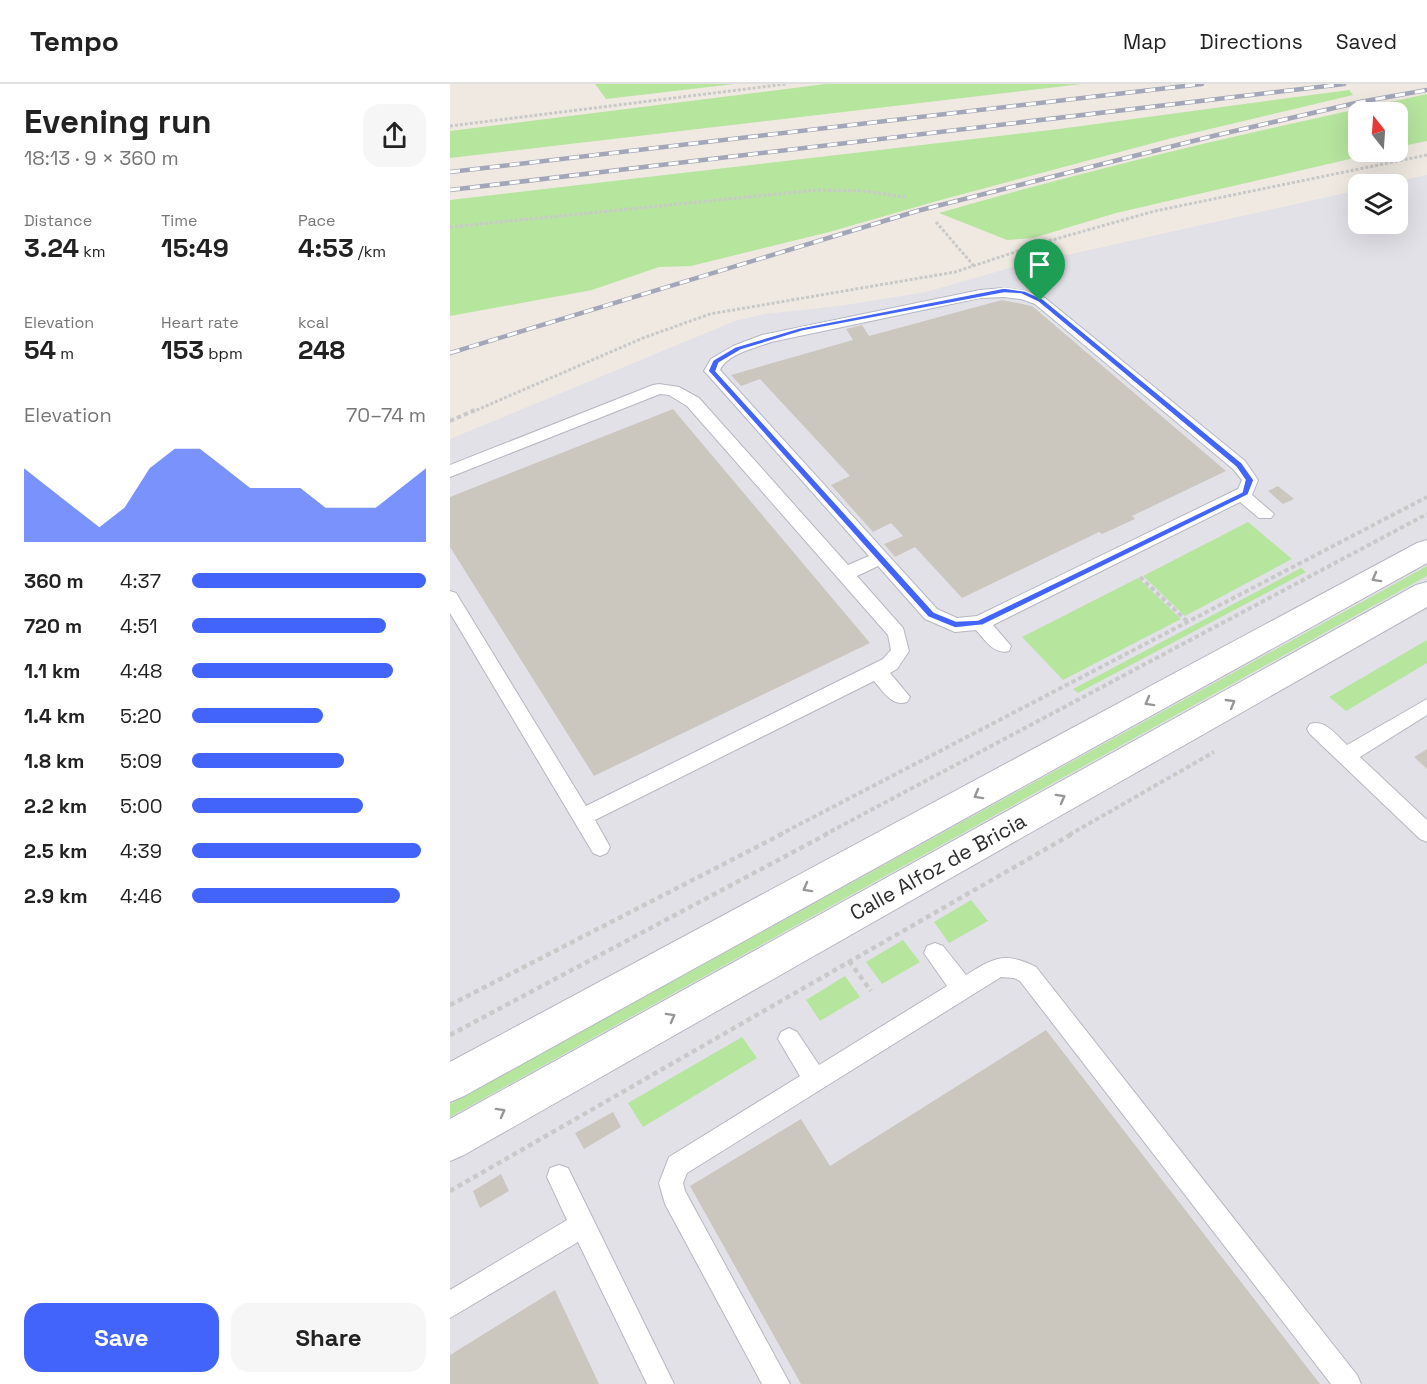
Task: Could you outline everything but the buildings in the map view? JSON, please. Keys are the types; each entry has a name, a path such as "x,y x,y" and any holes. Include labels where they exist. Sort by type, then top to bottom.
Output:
{"street":[{"name":"Calle Alfoz de Bricia","path":"450,1083 1427,550"},
{"name":"Calle Alfoz de Bricia","path":"450,1141 1427,593"}],"lane":[{"path":"1004,290 1023,292 1040,301 1239,465 1250,480 1242,495 980,623 955,625 931,614 880,558 712,371 716,362 738,348 802,329 980,294 1004,290"},
{"path":"450,471 659,389 673,392 693,402 897,633 900,651 890,664 582,817"},
{"path":"1242,495 1265,514"},
{"path":"845,574 880,558"},
{"path":"450,598 600,847"},
{"path":"980,623 1002,646"},
{"path":"877,671 900,697"},
{"path":"1346,756 1427,706"},
{"path":"1317,729 1427,833"},
{"path":"935,952 963,989"},
{"path":"777,1384 674,1195 671,1183 678,1165 998,968 1016,968 1028,974 1348,1384"},
{"path":"789,1040 815,1079"},
{"path":"559,1177 661,1384"},
{"path":"450,1305 582,1225"}],"path":[{"path":"450,126 786,84"},
{"path":"450,421 643,338 710,314 955,272 1045,242 1155,211 1427,155"},
{"path":"450,227 817,190 864,191 905,197"},
{"path":"936,222 974,266"},
{"path":"450,1005 1427,497"},
{"path":"450,1035 1427,514"},
{"path":"1140,577 1188,622"},
{"path":"450,1191 1222,747"},
{"path":"849,961 871,991"}],"shaded area":[{"path":"1427,175 1427,1384 450,1384 450,439 735,321 764,314 839,306 926,292 1013,267 1348,192 1348,234 1408,234 1408,179"}],"green space":[{"path":"595,84 734,84 606,99"},
{"path":"826,84 1082,84 450,158 450,131"},
{"path":"1349,90 1353,95 1172,138 829,232 691,266 659,267 592,290 450,316 450,200 1059,129"},
{"path":"1427,94 1427,141 1408,145 1408,102 1391,102"},
{"path":"1348,111 1348,159 1116,213 1033,238 1007,240 939,213 1182,149"},
{"path":"1248,522 1292,559 1185,616 1143,576"},
{"path":"1427,566 1427,576 450,1117 450,1104"},
{"path":"1301,568 1306,572 1078,693 1073,689"},
{"path":"1138,578 1181,619 1063,680 1022,637"},
{"path":"1427,640 1427,663 1346,711 1329,697"},
{"path":"971,900 988,921 949,943 934,922"},
{"path":"903,940 920,962 882,984 866,962"},
{"path":"845,976 860,997 820,1021 806,1000"},
{"path":"742,1037 757,1058 643,1127 628,1103"}],"railway":[{"path":"450,172 1202,84"},
{"path":"450,190 1344,84"},
{"path":"450,353 917,211 1213,136 1360,102 1427,90"}],"route":[{"path":"1004,290 1023,292 1040,301 1239,465 1250,480 1245,493 980,623 955,625 931,614 712,371 716,362 738,348 802,329 1004,290"}]}
